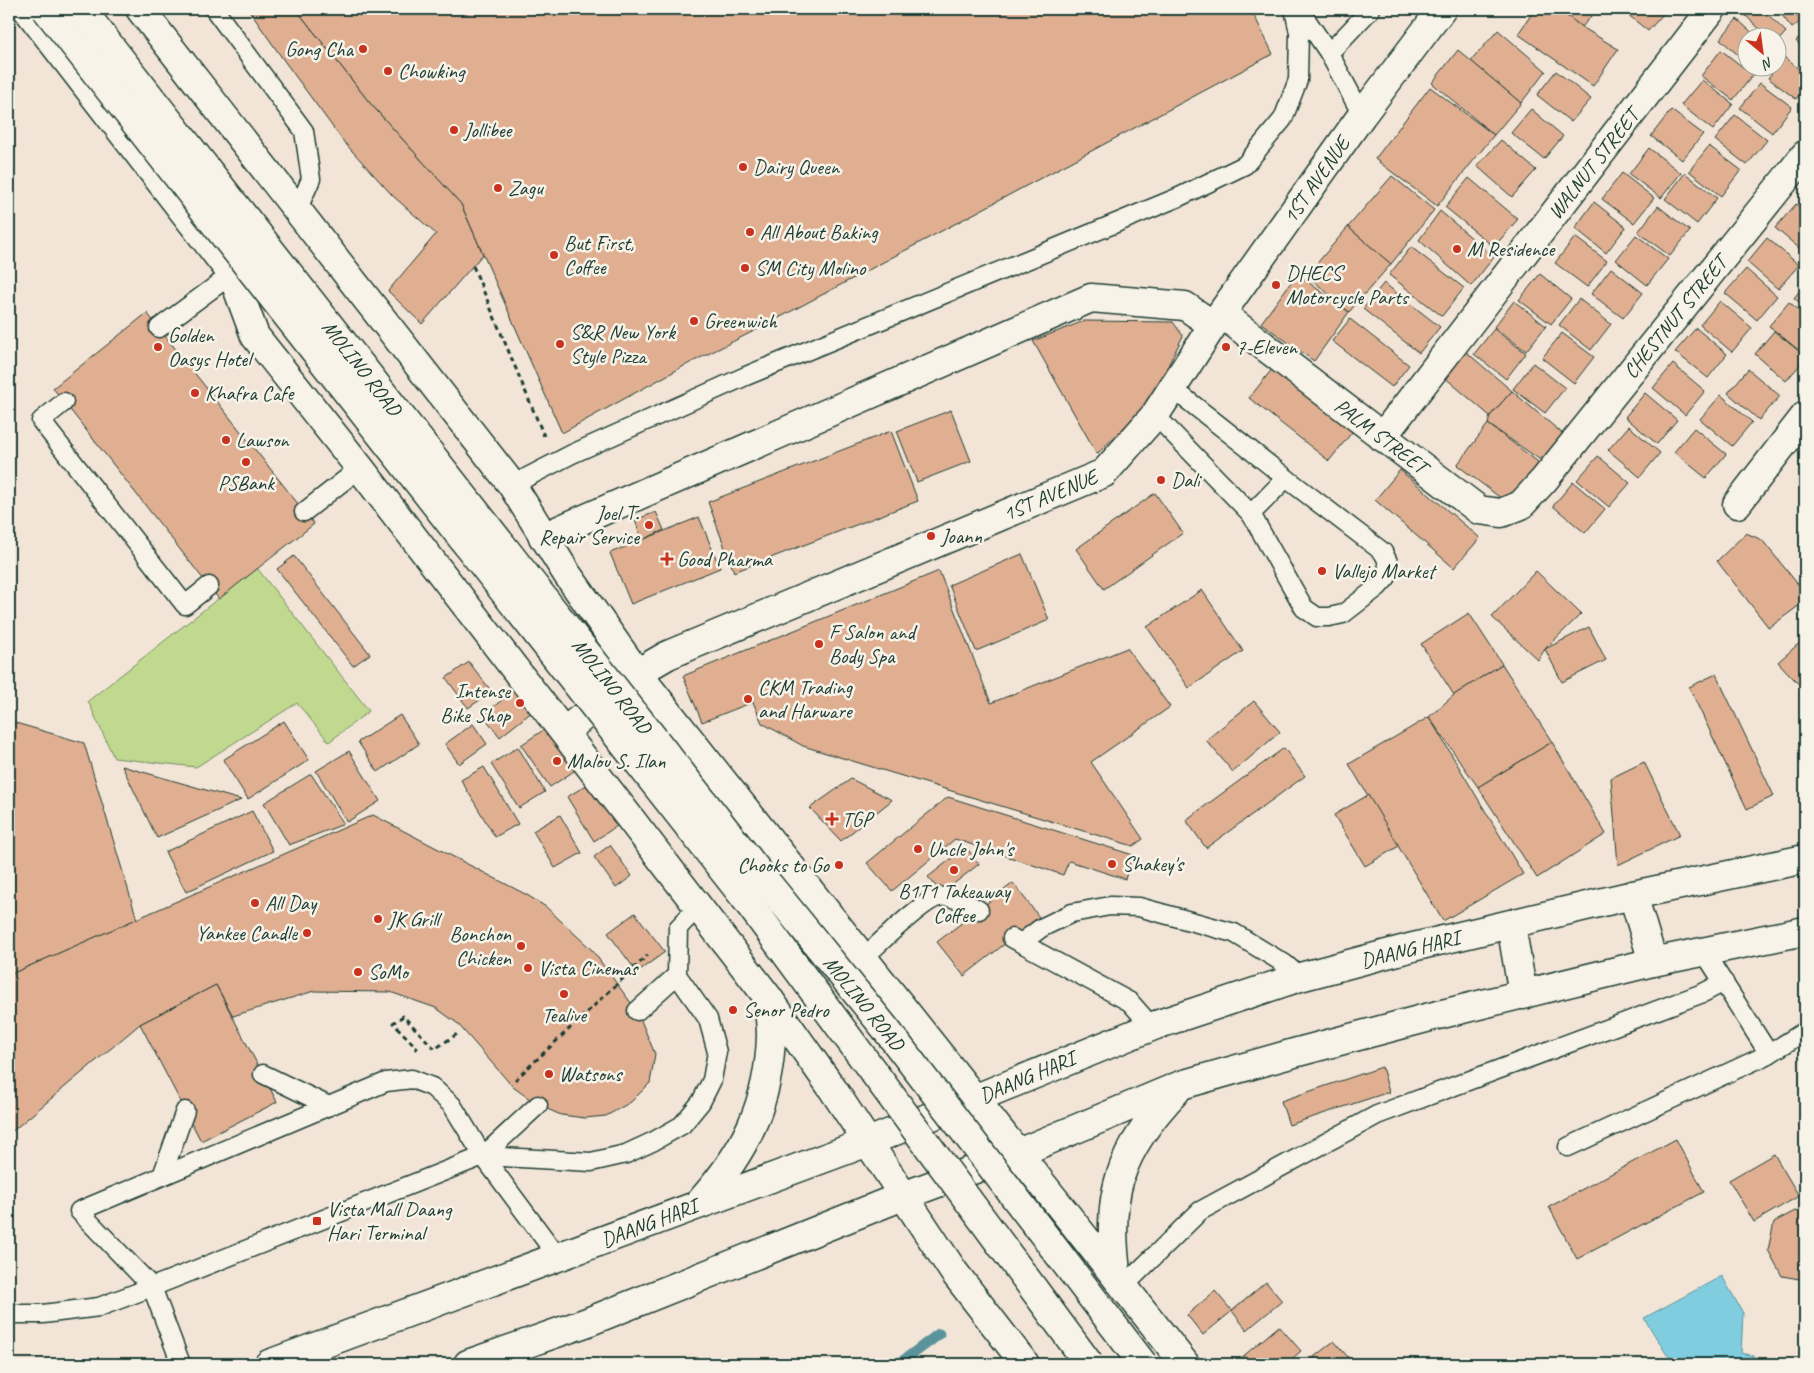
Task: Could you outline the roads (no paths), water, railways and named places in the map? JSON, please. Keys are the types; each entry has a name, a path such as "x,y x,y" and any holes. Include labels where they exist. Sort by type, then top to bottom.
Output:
{"main road":[{"path":"27,9 232,274 255,336 360,468 768,996 961,1282 1024,1364"},
{"name":"MOLINO ROAD","path":"46,9 745,898 1089,1364"},
{"name":"MOLINO ROAD","path":"81,9 764,879 885,1028 1143,1364"},
{"name":"MOLINO ROAD","path":"140,9 512,485 543,537 597,618 637,673 1185,1364"},
{"name":"1ST AVENUE","path":"564,732 637,673 668,656 1104,473 1155,415 1218,319 1362,115 1442,9"},
{"name":"WALNUT STREET","path":"1382,437 1712,9"},
{"name":"CHESTNUT STREET","path":"1544,480 1805,154"},
{"name":"PALM STREET","path":"543,537 1092,298 1185,306 1218,319 1382,437 1479,510 1501,513 1522,505 1544,480"},
{"path":"1737,504 1805,416"},
{"name":"DAANG HARI","path":"269,1364 868,1142 1152,1027 1300,977 1633,895 1805,859"},
{"path":"1633,895 1653,962"},
{"path":"1511,925 1523,995"},
{"path":"468,1364 585,1323 903,1196 1018,1153 1181,1085 1430,1017 1653,962 1805,931"},
{"path":"698,1204 722,1178 742,1148 758,1113 768,1074 771,1035 768,996"},
{"path":"1115,1275 1113,1210 1124,1166 1133,1144 1146,1124 1181,1085"}],"lane":[{"path":"51,40 91,9"},
{"path":"214,9 304,130 311,179 296,211"},
{"path":"512,485 555,463 746,376 1179,197 1245,165 1283,119 1298,80 1299,33 1294,9"},
{"path":"1299,9 1329,53 1362,115"},
{"path":"1329,53 1371,9"},
{"path":"159,328 232,274"},
{"path":"1155,415 1251,514 1304,608 1317,617 1343,614 1378,587 1386,577 1388,562 1383,552 1172,388"},
{"path":"64,402 41,421 114,515 186,604 209,586"},
{"path":"304,512 360,468"},
{"path":"1251,514 1286,478"},
{"path":"863,958 926,902 940,897 957,899 979,910"},
{"path":"482,1156 591,1162 626,1154 682,1125 701,1102 712,1080 717,1052 708,1019 678,975 678,928 699,906"},
{"path":"1152,1027 1130,1002 1017,941 1072,913 1110,906 1140,907 1234,933 1285,964 1300,977"},
{"path":"1704,952 1769,1054"},
{"path":"637,1011 678,975"},
{"path":"1115,1275 1200,1211 1377,1115 1703,993 1724,982"},
{"path":"1568,1147 1769,1054 1805,1031"},
{"path":"263,1074 328,1106"},
{"path":"181,1364 152,1287 79,1211 386,1082 412,1079 432,1087 452,1105 482,1156 558,1257"},
{"path":"9,1314 43,1314 99,1307 152,1287 482,1156 538,1105"},
{"path":"162,1176 185,1111"}],"water":[{"path":"1722,1276 1743,1313 1741,1353 1753,1356 1764,1364 1681,1364 1667,1355 1644,1318"}],"waterway":[{"path":"899,1364 939,1334"}],"place":[{"name":"Gong Cha","path":"363,49"},
{"name":"Chowking","path":"388,71"},
{"name":"Jollibee","path":"454,130"},
{"name":"Dairy Queen","path":"743,167"},
{"name":"Zagu","path":"498,188"},
{"name":"All About Baking","path":"750,232"},
{"name":"M Residence","path":"1457,249"},
{"name":"But First, Coffee","path":"554,255"},
{"name":"SM City Molino","path":"745,268"},
{"name":"DHECS Motorcycle Parts","path":"1276,285"},
{"name":"Greenwich","path":"694,321"},
{"name":"S&R New York Style Pizza","path":"560,344"},
{"name":"Golden Oasys Hotel","path":"158,347"},
{"name":"7-Eleven","path":"1226,347"},
{"name":"Khafra Cafe","path":"195,393"},
{"name":"Lawson","path":"226,440"},
{"name":"PSBank","path":"246,462"},
{"name":"Dali","path":"1161,480"},
{"name":"Joel T. Repair Service","path":"649,525"},
{"name":"Joann","path":"931,536"},
{"name":"Good Pharma","path":"667,559"},
{"name":"Vallejo Market","path":"1322,571"},
{"name":"F Salon and Body Spa","path":"819,644"},
{"name":"CKM Trading and Harware","path":"748,699"},
{"name":"Intense Bike Shop","path":"520,703"},
{"name":"Malou S. Ilan","path":"557,761"},
{"name":"TGP","path":"832,819"},
{"name":"Uncle John's","path":"918,849"},
{"name":"Shakey's","path":"1112,864"},
{"name":"Chooks to Go","path":"839,865"},
{"name":"B1T1 Takeaway Coffee","path":"954,870"},
{"name":"All Day","path":"255,903"},
{"name":"JK Grill","path":"378,919"},
{"name":"Yankee Candle","path":"307,933"},
{"name":"Bonchon Chicken","path":"521,946"},
{"name":"Vista Cinemas","path":"528,968"},
{"name":"SoMo","path":"358,972"},
{"name":"Tealive","path":"564,994"},
{"name":"Senor Pedro","path":"733,1010"},
{"name":"Watsons","path":"549,1074"},
{"name":"Vista Mall Daang Hari Terminal","path":"317,1221"}]}
